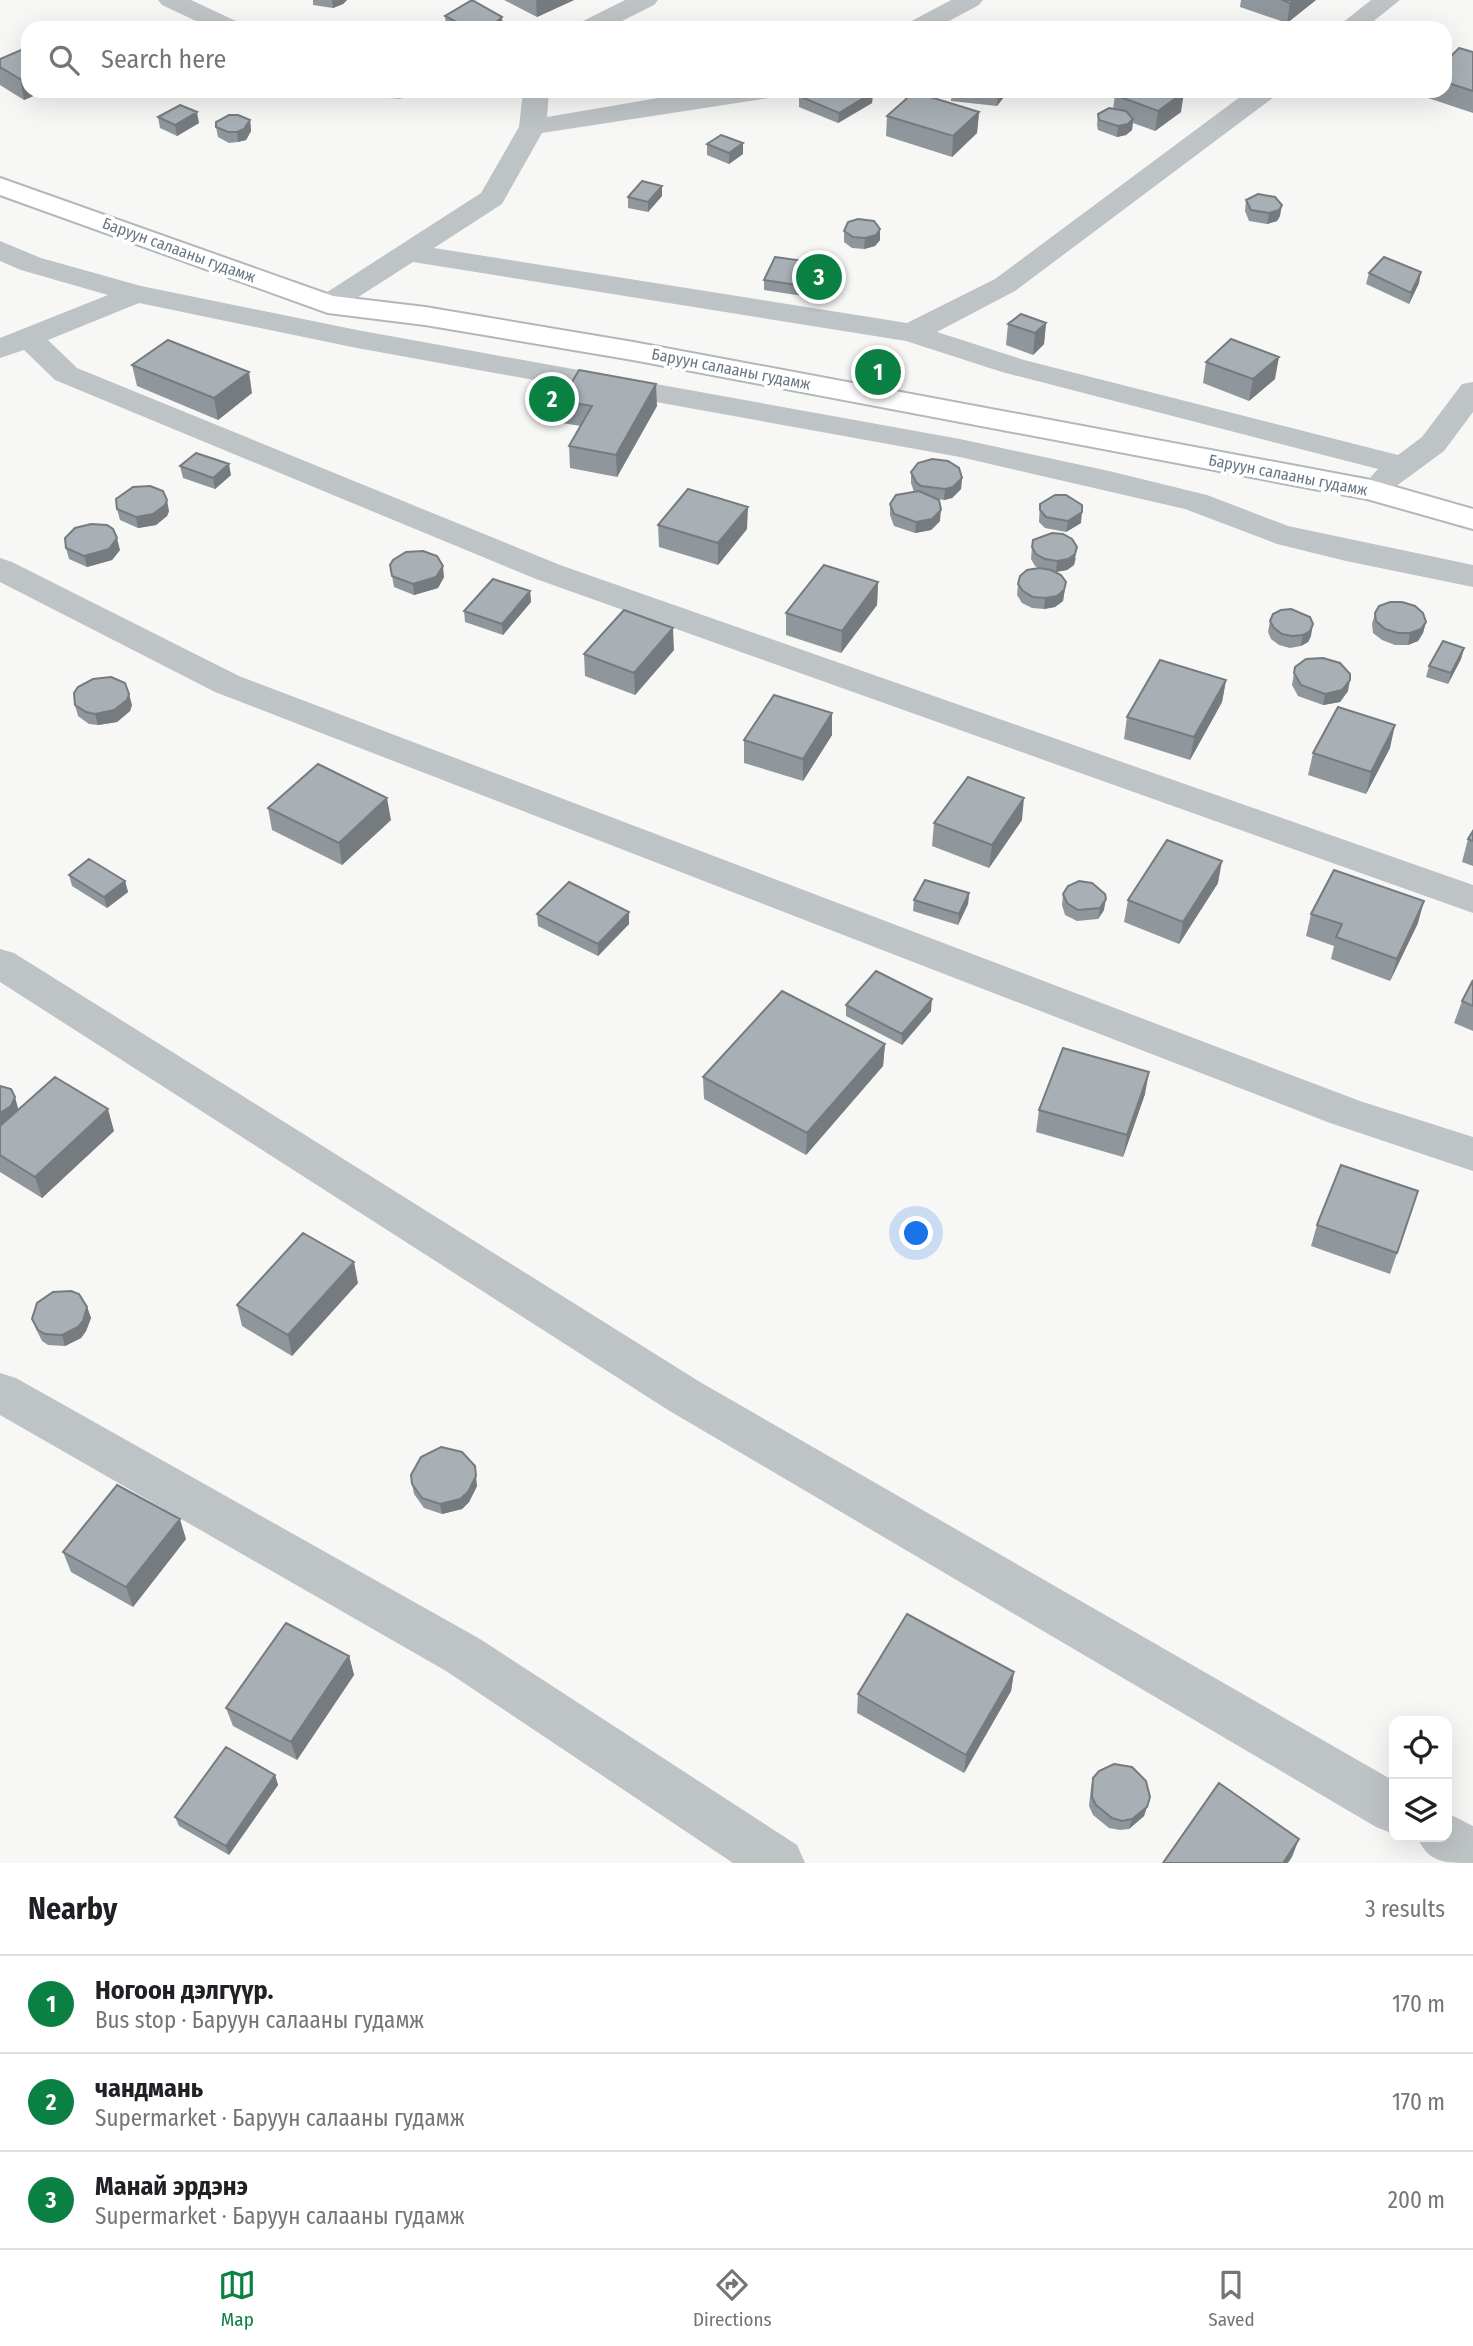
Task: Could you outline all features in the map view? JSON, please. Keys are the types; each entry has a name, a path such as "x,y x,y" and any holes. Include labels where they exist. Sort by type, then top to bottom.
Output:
{"main road":[{"name":"Баруун салааны гудамж","path":"0,186 328,304 425,316 633,351 1371,490 1473,519"}],"street":[{"path":"171,0 216,21"},
{"path":"602,21 645,0"},
{"path":"930,21 970,0"},
{"path":"1358,21 1387,0"},
{"path":"328,304 492,198 532,127 535,98"},
{"path":"532,127 707,98"},
{"path":"911,333 1005,285 1256,98"},
{"path":"0,250 31,264 136,294 357,340 612,383 960,448 1196,502 1277,534 1346,551 1473,576"},
{"path":"407,252 911,333 1013,366 1403,466"},
{"path":"14,343 136,294"},
{"path":"14,343 66,374 548,572 1473,899"},
{"path":"612,383 633,351"},
{"path":"1371,490 1433,444 1473,391"},
{"path":"0,569 227,684 1345,1112 1473,1154"},
{"path":"0,963 684,1396 1389,1806"},
{"path":"0,1392 463,1656 779,1863"},
{"path":"1452,1842 1473,1854"}],"building":[{"path":"472,0 502,17 497,21 455,21 445,16"},
{"path":"1459,48 1473,52 1473,91 1452,84 1452,55"},
{"path":"21,50 21,79 0,67 0,59"},
{"path":"804,98 863,98 839,113"},
{"path":"907,98 934,98 979,112 953,136 887,116"},
{"path":"1123,98 1176,98 1158,111"},
{"path":"180,105 197,112 175,125 158,117"},
{"path":"1109,108 1126,111 1133,119 1128,124 1118,126 1099,120 1098,114"},
{"path":"229,115 250,120 244,129 237,132 216,127 216,122"},
{"path":"721,135 743,143 729,153 707,144"},
{"path":"642,181 662,186 648,202 628,197"},
{"path":"1258,194 1275,197 1282,205 1279,210 1269,213 1251,210 1246,200"},
{"path":"858,219 874,221 880,229 876,235 853,237 844,231 848,222"},
{"path":"775,257 840,266 830,290 764,280"},
{"path":"1384,257 1421,272 1411,293 1369,273"},
{"path":"1021,314 1046,323 1035,333 1008,324"},
{"path":"1231,339 1279,357 1253,379 1206,362"},
{"path":"168,340 249,372 214,398 132,365"},
{"path":"579,370 656,384 616,455 569,446 592,406 561,401"},
{"path":"196,453 229,464 213,478 180,466"},
{"path":"932,459 948,461 959,468 962,478 953,487 945,489 921,486 911,472 918,463"},
{"path":"150,486 163,491 167,500 165,505 153,514 136,517 117,509 116,499 133,487"},
{"path":"688,489 748,507 718,543 658,525"},
{"path":"919,491 939,500 941,510 932,519 916,522 894,514 890,504 896,495"},
{"path":"1055,495 1066,495 1082,505 1082,512 1068,521 1046,517 1040,510 1040,504"},
{"path":"91,524 107,525 113,529 117,538 109,549 84,556 66,548 65,538 75,528"},
{"path":"1052,533 1063,534 1072,539 1077,547 1075,554 1068,559 1057,561 1036,554 1032,547 1033,540"},
{"path":"423,551 437,556 443,566 436,577 413,584 392,576 390,565 393,560 406,552"},
{"path":"824,565 878,582 842,631 786,613"},
{"path":"1039,568 1061,575 1066,582 1064,590 1057,596 1045,598 1033,597 1023,591 1018,584 1020,576 1027,570"},
{"path":"493,579 530,591 502,624 464,611"},
{"path":"1390,602 1415,606 1423,613 1426,622 1421,629 1410,633 1385,629 1376,621 1375,613 1379,606"},
{"path":"1291,609 1310,617 1313,624 1310,631 1292,636 1282,634 1274,628 1270,621 1273,614"},
{"path":"624,610 673,628 634,673 584,654"},
{"path":"1443,641 1464,648 1451,673 1429,666"},
{"path":"1323,658 1340,663 1350,674 1350,680 1342,690 1325,694 1301,685 1294,673 1295,667 1306,659"},
{"path":"1160,660 1226,680 1194,737 1127,717"},
{"path":"111,677 125,683 129,694 127,700 114,710 95,714 75,705 74,693 78,687 93,679"},
{"path":"774,695 832,713 803,759 744,740"},
{"path":"1338,707 1395,725 1371,772 1313,753"},
{"path":"318,764 387,798 339,843 268,808"},
{"path":"968,777 1024,798 992,845 934,823"},
{"path":"1167,840 1222,861 1183,922 1128,900"},
{"path":"89,859 125,881 104,897 69,875"},
{"path":"1334,870 1424,901 1397,959 1336,937 1342,924 1311,914"},
{"path":"925,880 969,893 959,914 914,900"},
{"path":"1079,881 1092,883 1105,894 1106,899 1100,908 1078,910 1067,903 1063,894 1068,886"},
{"path":"569,882 629,912 598,944 537,914"},
{"path":"876,971 932,999 902,1034 846,1005"},
{"path":"1473,980 1473,1006 1462,1001"},
{"path":"782,991 885,1044 807,1133 703,1077"},
{"path":"1063,1048 1149,1072 1127,1135 1039,1110"},
{"path":"55,1077 108,1109 35,1177 0,1155 0,1126"},
{"path":"0,1086 11,1089 15,1097 11,1106 0,1113"},
{"path":"1341,1165 1418,1191 1397,1253 1317,1225"},
{"path":"303,1233 354,1262 288,1335 237,1305"},
{"path":"71,1291 79,1294 87,1307 78,1327 62,1335 45,1334 38,1330 32,1319 37,1303 53,1292"},
{"path":"441,1447 462,1452 475,1466 476,1476 468,1492 460,1499 440,1504 422,1498 412,1484 411,1475 421,1457"},
{"path":"117,1485 180,1519 126,1587 63,1552"},
{"path":"907,1614 1014,1672 966,1755 858,1694"},
{"path":"286,1623 349,1656 291,1742 226,1708"},
{"path":"226,1747 275,1775 226,1846 175,1817"},
{"path":"1114,1764 1132,1767 1146,1781 1150,1797 1147,1807 1132,1819 1122,1821 1112,1818 1096,1805 1092,1797 1093,1778 1099,1771"},
{"path":"1219,1783 1299,1839 1283,1863 1163,1863"}],"place":[{"name":"Манай эрдэнэ","path":"819,277"},
{"name":"Ногоон дэлгүүр.","path":"878,372"},
{"name":"чандмань","path":"552,399"}]}
